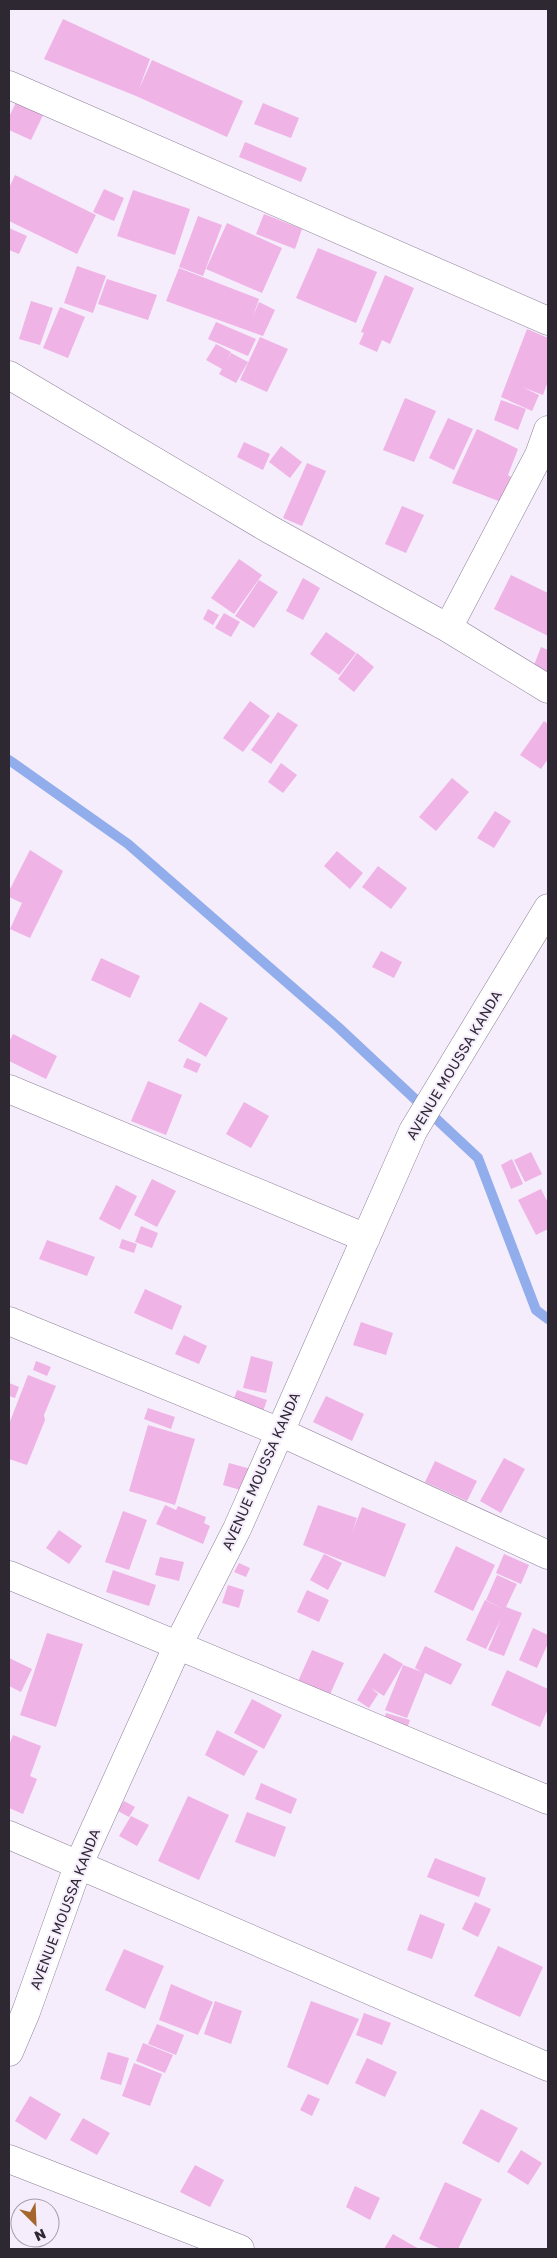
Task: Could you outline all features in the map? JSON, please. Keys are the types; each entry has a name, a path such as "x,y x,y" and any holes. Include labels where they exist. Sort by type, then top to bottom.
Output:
{"street":[{"path":"9,85 548,321"},
{"path":"9,374 269,529 448,628 548,689"},
{"path":"448,628 539,455 548,430"},
{"name":"AVENUE MOUSSA KANDA","path":"9,2052 26,2012 78,1866 178,1645 237,1529 413,1131 548,908"},
{"path":"9,1089 366,1238"},
{"path":"9,1321 280,1432 548,1555"},
{"path":"9,1575 548,1800"},
{"path":"9,1835 548,2067"},
{"path":"9,2159 240,2249"}],"building":[{"path":"63,19 150,59 139,89 152,60 243,101 227,137 136,96 44,59"},
{"path":"18,98 45,111 31,140 9,130 9,117"},
{"path":"263,103 299,118 291,138 254,124"},
{"path":"245,142 307,168 301,182 239,157"},
{"path":"15,175 96,215 77,254 9,221 9,188"},
{"path":"104,189 124,198 114,221 93,212"},
{"path":"133,190 190,209 175,255 117,236"},
{"path":"264,214 302,229 295,249 256,234"},
{"path":"198,216 222,225 203,276 179,267"},
{"path":"227,223 282,248 262,293 206,269"},
{"path":"9,228 27,236 19,254 9,250"},
{"path":"318,248 377,272 356,323 296,298"},
{"path":"77,266 106,276 93,313 64,303"},
{"path":"179,268 259,299 253,316 259,302 275,310 263,336 166,301"},
{"path":"385,275 414,288 390,344 382,340 377,352 359,344 364,333 361,332"},
{"path":"107,279 157,295 148,320 98,304"},
{"path":"31,301 53,308 40,345 19,339"},
{"path":"60,307 85,317 68,358 43,348"},
{"path":"216,322 256,339 248,356 208,339"},
{"path":"527,329 548,338 548,381 543,395 522,387 539,395 532,411 501,397"},
{"path":"260,337 288,349 267,392 240,380"},
{"path":"216,344 231,352 226,362 231,353 248,362 236,383 219,374 222,369 206,360"},
{"path":"405,398 436,411 414,462 383,450"},
{"path":"501,400 526,409 518,430 494,420"},
{"path":"448,418 473,429 454,470 429,458"},
{"path":"477,429 518,449 508,475 511,477 501,502 452,483"},
{"path":"244,442 270,454 263,470 237,457"},
{"path":"281,446 302,462 290,478 269,462"},
{"path":"307,463 326,471 302,526 283,518"},
{"path":"402,506 424,515 406,553 385,544"},
{"path":"239,559 262,575 234,614 211,598"},
{"path":"511,575 548,593 548,636 494,609"},
{"path":"303,578 320,588 303,620 286,611"},
{"path":"259,580 278,592 254,628 235,616"},
{"path":"208,609 219,615 213,625 203,619"},
{"path":"224,613 240,622 231,637 215,628"},
{"path":"326,632 356,653 339,675 310,654"},
{"path":"541,647 548,650 548,680 529,678"},
{"path":"357,653 374,667 354,692 338,679"},
{"path":"250,701 270,716 243,752 223,738"},
{"path":"278,712 298,725 271,764 251,750"},
{"path":"544,721 548,724 548,759 541,769 520,755"},
{"path":"281,763 297,775 283,793 268,782"},
{"path":"452,778 469,792 436,831 419,817"},
{"path":"495,811 511,821 494,848 477,838"},
{"path":"30,850 63,871 30,938 10,929 22,903 9,897 9,891"},
{"path":"337,851 363,873 350,889 324,866"},
{"path":"378,866 407,888 391,909 362,887"},
{"path":"381,951 402,962 394,978 372,967"},
{"path":"101,958 140,976 130,998 91,980"},
{"path":"200,1002 228,1018 206,1057 178,1041"},
{"path":"13,1034 57,1056 46,1079 9,1061 9,1042"},
{"path":"187,1058 201,1064 197,1073 183,1067"},
{"path":"148,1081 182,1095 166,1135 131,1121"},
{"path":"244,1102 269,1116 251,1148 226,1134"},
{"path":"531,1152 542,1174 525,1182 514,1160"},
{"path":"512,1159 523,1184 511,1189 501,1165"},
{"path":"152,1179 176,1191 157,1227 134,1215"},
{"path":"116,1185 137,1196 120,1230 99,1219"},
{"path":"541,1189 548,1203 548,1229 536,1235 518,1200"},
{"path":"141,1226 158,1233 152,1248 135,1242"},
{"path":"122,1239 137,1244 134,1253 119,1248"},
{"path":"47,1240 95,1257 87,1276 39,1259"},
{"path":"145,1289 182,1306 172,1330 134,1313"},
{"path":"361,1322 393,1333 386,1355 353,1345"},
{"path":"184,1335 207,1346 199,1364 175,1354"},
{"path":"251,1356 273,1362 266,1393 243,1388"},
{"path":"36,1361 51,1367 47,1376 33,1370"},
{"path":"28,1375 56,1386 27,1465 9,1459 9,1424"},
{"path":"9,1383 19,1387 15,1398 9,1396"},
{"path":"237,1390 267,1400 260,1420 230,1410"},
{"path":"326,1396 364,1414 352,1441 313,1422"},
{"path":"148,1408 175,1417 171,1429 144,1419"},
{"path":"148,1425 195,1439 175,1505 129,1491"},
{"path":"504,1458 525,1469 501,1513 480,1501"},
{"path":"435,1461 477,1481 467,1501 425,1482"},
{"path":"229,1463 251,1469 244,1491 223,1485"},
{"path":"165,1505 176,1510 178,1506 206,1517 204,1523 210,1526 203,1544 156,1524"},
{"path":"318,1505 357,1518 352,1533 362,1507 406,1524 385,1577 303,1545"},
{"path":"123,1511 147,1520 129,1570 105,1562"},
{"path":"59,1530 82,1546 69,1564 46,1548"},
{"path":"456,1546 495,1565 473,1611 434,1592"},
{"path":"324,1554 342,1563 328,1590 310,1580"},
{"path":"504,1554 529,1565 521,1584 496,1573"},
{"path":"160,1557 184,1562 179,1581 155,1575"},
{"path":"239,1563 250,1568 246,1577 234,1572"},
{"path":"113,1570 156,1585 149,1606 106,1592"},
{"path":"497,1575 517,1584 506,1607 522,1613 504,1656 488,1650 501,1619 486,1649 466,1640 485,1600 505,1610 486,1600"},
{"path":"228,1585 244,1590 239,1608 222,1603"},
{"path":"307,1590 329,1600 319,1622 297,1612"},
{"path":"533,1628 548,1635 548,1643 537,1668 519,1660"},
{"path":"47,1633 83,1644 56,1727 20,1715"},
{"path":"425,1646 462,1664 451,1685 425,1673 407,1718 385,1710 403,1665 422,1672 415,1668"},
{"path":"312,1650 344,1663 327,1701 295,1688"},
{"path":"384,1653 403,1664 384,1696 371,1688 378,1694 369,1708 357,1700"},
{"path":"9,1658 32,1669 21,1692 9,1686"},
{"path":"507,1670 548,1689 548,1709 540,1727 491,1705"},
{"path":"252,1699 282,1715 264,1749 234,1733"},
{"path":"386,1713 410,1720 405,1735 382,1728"},
{"path":"217,1730 258,1751 244,1776 205,1755"},
{"path":"13,1735 41,1746 30,1776 37,1779 23,1814 9,1808 9,1745"},
{"path":"261,1783 297,1799 291,1814 255,1799"},
{"path":"188,1796 229,1815 199,1880 158,1861"},
{"path":"124,1801 135,1807 129,1817 118,1811"},
{"path":"247,1812 286,1827 275,1857 235,1842"},
{"path":"131,1816 149,1825 137,1846 119,1836"},
{"path":"435,1858 486,1878 479,1897 427,1877"},
{"path":"475,1902 491,1909 478,1937 462,1929"},
{"path":"420,1914 445,1924 432,1959 407,1950"},
{"path":"498,1946 543,1967 520,2017 474,1996"},
{"path":"124,1949 164,1966 145,2009 105,1990"},
{"path":"171,1984 213,2002 198,2035 159,2020"},
{"path":"215,2001 242,2011 231,2044 204,2034"},
{"path":"311,2001 359,2019 328,2085 287,2067"},
{"path":"364,2013 391,2023 382,2045 356,2035"},
{"path":"157,2024 184,2035 176,2055 148,2044"},
{"path":"143,2043 173,2055 165,2073 136,2061"},
{"path":"108,2052 129,2058 121,2085 100,2079"},
{"path":"367,2058 397,2072 385,2097 355,2083"},
{"path":"134,2063 162,2074 150,2106 122,2096"},
{"path":"308,2094 320,2099 312,2116 300,2110"},
{"path":"30,2096 61,2114 46,2140 15,2121"},
{"path":"481,2109 518,2128 499,2163 462,2143"},
{"path":"83,2118 110,2133 97,2155 70,2140"},
{"path":"521,2150 542,2163 528,2185 507,2172"},
{"path":"195,2165 224,2180 210,2207 180,2192"},
{"path":"445,2182 482,2199 458,2249 441,2249 419,2239"},
{"path":"355,2186 380,2198 370,2220 346,2207"},
{"path":"393,2234 419,2249 384,2249"}],"waterway":[{"path":"9,760 128,844 338,1027 478,1158 536,1310 548,1319"}]}
